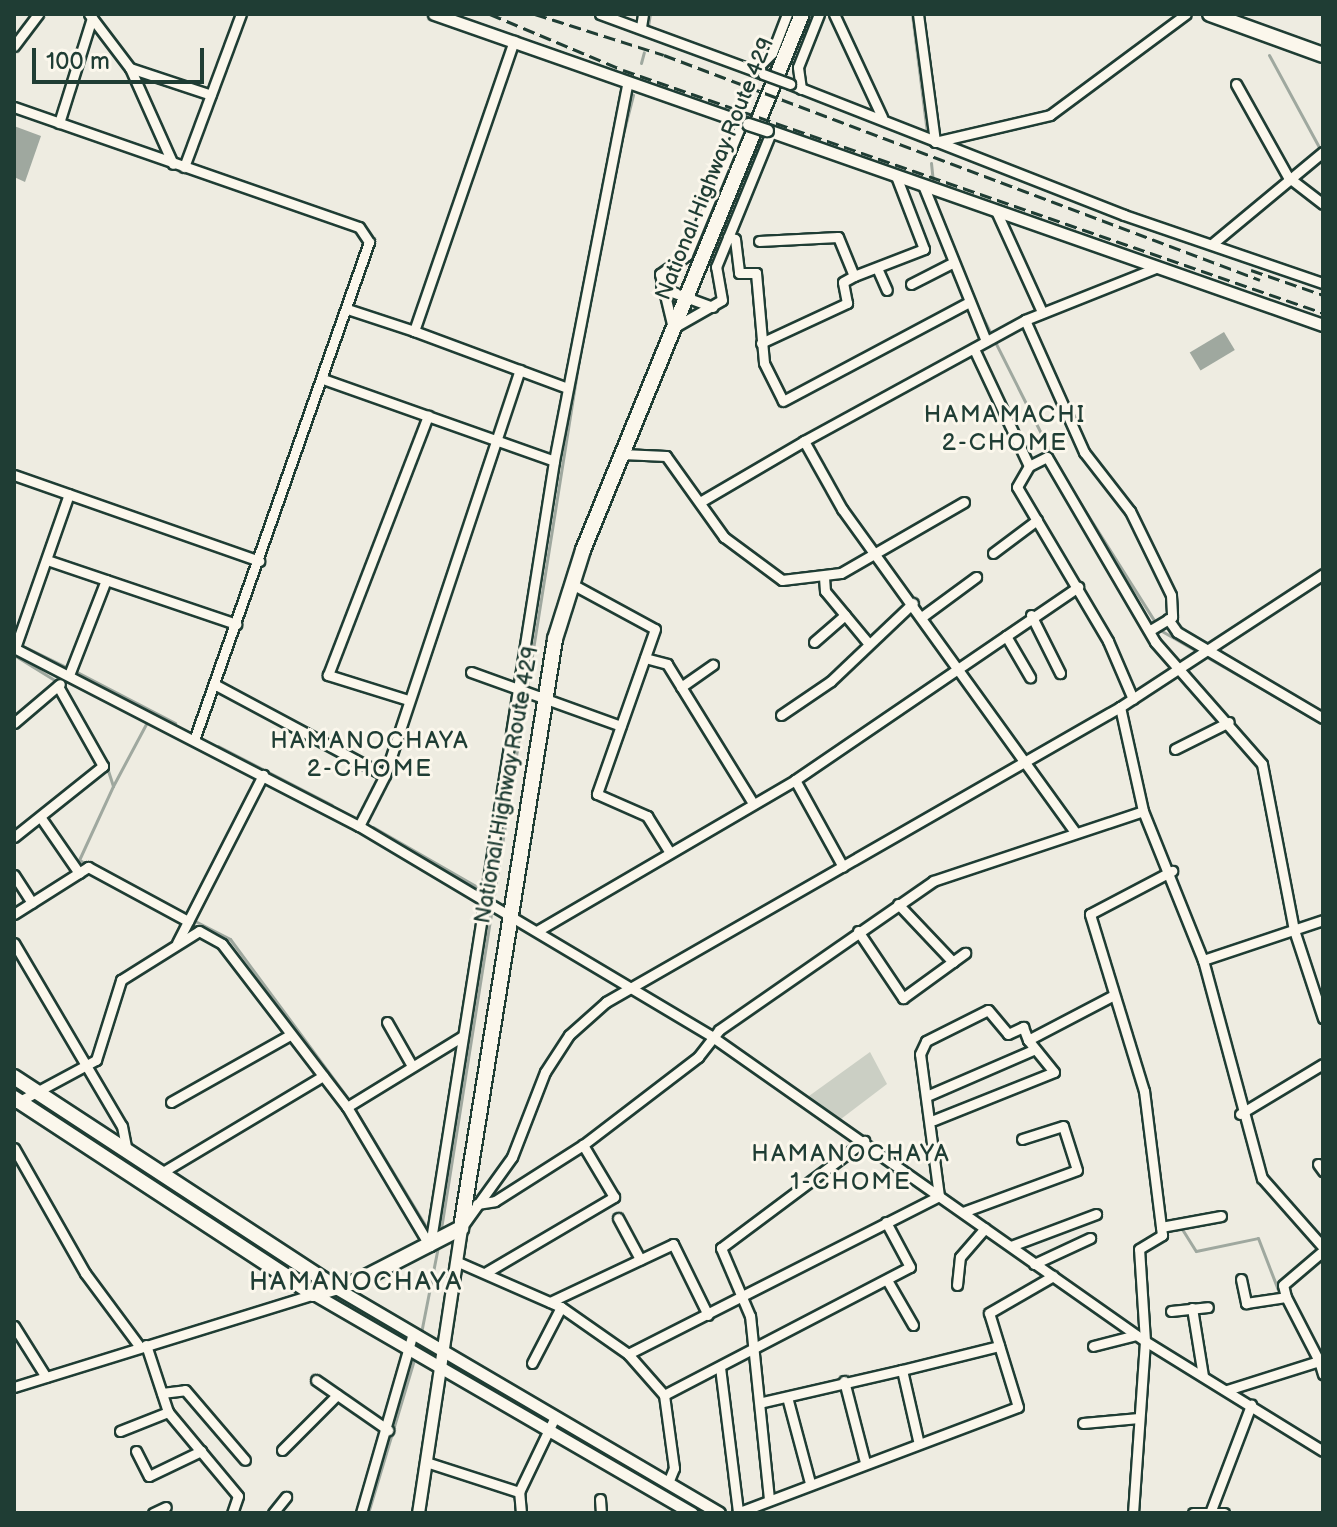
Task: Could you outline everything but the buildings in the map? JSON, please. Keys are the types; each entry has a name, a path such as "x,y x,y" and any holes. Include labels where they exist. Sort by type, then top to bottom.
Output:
{"highway":[{"name":"National Highway Route 429","path":"461,1228 493,904 529,691 686,294 802,14"},
{"path":"1210,14 1323,55"},
{"path":"14,1077 336,1288"},
{"path":"15,1101 314,1294 336,1288 436,1243 461,1228"}],"street":[{"path":"14,46 38,14"},
{"path":"184,167 241,14"},
{"path":"434,14 1323,325"},
{"path":"600,14 882,117 935,142 1323,283"},
{"path":"641,27 643,14"},
{"path":"759,72 772,53 787,14"},
{"path":"801,89 798,67 819,14"},
{"path":"834,14 882,117"},
{"path":"918,14 935,142"},
{"path":"935,142 1050,115 1186,14"},
{"path":"91,16 130,68 173,164"},
{"path":"59,123 91,16"},
{"path":"414,331 514,41"},
{"path":"130,68 211,95"},
{"path":"436,1243 463,1036 493,904 529,691 554,461 628,82"},
{"path":"1236,84 1288,177 1323,204"},
{"path":"14,107 359,227 369,242 194,740"},
{"path":"745,123 687,255 660,274 659,285 673,328 717,307 723,292 716,267 769,131"},
{"path":"1212,244 1288,177 1323,152"},
{"path":"761,343 847,303 843,282 924,249 896,176"},
{"path":"923,185 950,264 967,303 989,339"},
{"path":"996,211 1042,312"},
{"path":"728,237 735,239 739,273 756,273 761,343 783,401 967,303"},
{"path":"759,241 838,237 854,276"},
{"path":"911,284 950,264"},
{"path":"700,502 804,441 1025,320 1158,267"},
{"path":"877,268 887,290"},
{"path":"659,285 671,295 686,294 697,306 717,307"},
{"path":"347,309 567,388"},
{"path":"1025,320 1084,452 1140,528 1171,595 1168,619"},
{"path":"974,349 1029,466"},
{"path":"359,826 520,370"},
{"path":"323,379 554,461"},
{"path":"405,699 328,675 428,416"},
{"path":"804,441 874,553 960,664 1075,832"},
{"path":"622,454 666,456 724,537 767,573 794,581 824,577 874,553 964,502"},
{"path":"1133,699 1078,587 1017,487 1029,466 1047,457 1179,670 1252,746 1269,785 1294,930 1323,1018"},
{"path":"14,475 259,561"},
{"path":"69,494 16,645 359,826 714,1038 1136,1335 1323,1451"},
{"path":"993,553 1037,520"},
{"path":"47,560 236,624"},
{"path":"418,1513 461,1228 512,1157 545,1072 569,1035 632,988 1207,654 1323,574"},
{"path":"824,577 825,591 869,644"},
{"path":"923,616 976,577"},
{"path":"14,723 58,686 69,672 106,580"},
{"path":"572,584 655,629 597,794 647,816 668,850"},
{"path":"537,931 751,800 795,780 960,664 1006,636 1031,615 1078,587"},
{"path":"781,715 869,644 913,603"},
{"path":"814,642 845,615"},
{"path":"1031,615 1060,673"},
{"path":"1155,627 1168,619"},
{"path":"1168,619 1207,654 1323,718"},
{"path":"1006,636 1030,677"},
{"path":"645,658 667,664 751,800"},
{"path":"681,687 713,665"},
{"path":"471,672 621,726"},
{"path":"214,684 380,773"},
{"path":"14,837 103,766 58,686"},
{"path":"1120,707 1143,811 1172,871 1203,960 1240,1114 1262,1178 1322,1245 1283,1285 1283,1298 1321,1367 1227,1390"},
{"path":"1175,749 1229,722"},
{"path":"176,945 263,775"},
{"path":"795,780 843,867"},
{"path":"465,1198 481,1203 583,1145 714,1038 858,931 954,871 1143,811"},
{"path":"41,818 79,873"},
{"path":"14,914 88,867 189,919"},
{"path":"1133,1513 1145,1341 1139,1249 1162,1235 1144,1091 1090,914 1172,871"},
{"path":"14,875 32,903"},
{"path":"898,904 953,962"},
{"path":"1203,960 1323,920"},
{"path":"15,1101 38,1093 96,1060 121,980 199,931 222,944 290,1035 350,1105 436,1243"},
{"path":"858,931 903,998 965,953"},
{"path":"14,943 88,1065 127,1151"},
{"path":"929,1095 1030,1045 1114,995"},
{"path":"934,1120 1054,1072 1030,1045 1023,1027 1008,1034 988,1010 926,1041 920,1054 934,1120 939,1196"},
{"path":"387,1022 412,1066"},
{"path":"171,1102 290,1035"},
{"path":"350,1105 463,1036"},
{"path":"1240,1114 1323,1064"},
{"path":"161,1173 323,1076"},
{"path":"963,1212 1077,1170 1063,1126 1022,1139"},
{"path":"769,1499 756,1349 742,1298 721,1248 864,1141"},
{"path":"485,1273 614,1197 583,1145"},
{"path":"14,1148 85,1273 143,1346 168,1412 238,1496 232,1513"},
{"path":"628,1354 939,1196"},
{"path":"1011,1246 1096,1214"},
{"path":"1161,1227 1221,1216"},
{"path":"618,1218 640,1259"},
{"path":"664,1395 910,1267 886,1222"},
{"path":"957,1285 960,1257 985,1228"},
{"path":"1034,1264 1090,1238"},
{"path":"550,1302 673,1244 708,1315"},
{"path":"458,1262 561,1307 628,1354 664,1395 674,1468 668,1483"},
{"path":"720,1367 738,1512 918,1440 1018,1407 999,1346 992,1306 1053,1276"},
{"path":"1241,1279 1246,1303 1283,1298"},
{"path":"887,1280 913,1325"},
{"path":"336,1288 719,1513"},
{"path":"14,1387 314,1294 691,1513"},
{"path":"532,1363 561,1307"},
{"path":"1171,1311 1208,1307"},
{"path":"1192,1308 1203,1376"},
{"path":"14,1326 46,1377"},
{"path":"361,1513 418,1335"},
{"path":"1093,1346 1136,1335"},
{"path":"763,1402 999,1346"},
{"path":"902,1370 918,1440"},
{"path":"316,1380 388,1430"},
{"path":"844,1381 865,1462"},
{"path":"162,1393 185,1390 245,1460"},
{"path":"282,1450 337,1395"},
{"path":"787,1397 810,1483"},
{"path":"1210,1513 1251,1405"},
{"path":"120,1431 168,1412"},
{"path":"521,1513 519,1492 555,1417"},
{"path":"1083,1423 1139,1418"},
{"path":"136,1451 149,1476 201,1451"},
{"path":"426,1462 519,1492"},
{"path":"273,1513 286,1497"},
{"path":"600,1499 601,1513"},
{"path":"153,1513 166,1507"},
{"path":"1193,1513 1224,1513"}],"shaded area":[{"path":"14,126 41,136 25,182 14,177"},
{"path":"1224,332 1235,350 1201,371 1190,353"},
{"path":"870,1052 887,1084 841,1119 809,1096"}],"waterway":[{"path":"648,26 650,14"},
{"path":"912,14 927,132"},
{"path":"641,63 644,52"},
{"path":"1269,55 1319,147"},
{"path":"620,146 633,95"},
{"path":"931,163 933,181"},
{"path":"1300,180 1323,198"},
{"path":"935,199 940,215"},
{"path":"976,304 1055,461"},
{"path":"440,1235 580,353"},
{"path":"1060,471 1160,630 1323,724"},
{"path":"17,643 68,668"},
{"path":"14,655 56,681"},
{"path":"75,671 175,723"},
{"path":"113,786 147,722"},
{"path":"218,746 332,805"},
{"path":"89,865 79,860 113,786 106,765"},
{"path":"373,827 479,888"},
{"path":"191,919 230,939 350,1101 428,1230"},
{"path":"1170,1230 1182,1229 1196,1251 1258,1238 1280,1295"},
{"path":"421,1333 438,1246"},
{"path":"368,1513 415,1356"}],"railway":[{"path":"490,14 623,70 1323,313"},
{"path":"535,14 664,55 1260,280"},
{"path":"1251,270 1323,295"}],"district":[{"name":"HAMAMACHI 2-CHOME","path":"1005,429"},
{"name":"HAMANOCHAYA 2-CHOME","path":"370,755"},
{"name":"HAMANOCHAYA 1-CHOME","path":"851,1168"},
{"name":"HAMANOCHAYA","path":"356,1283"}]}
